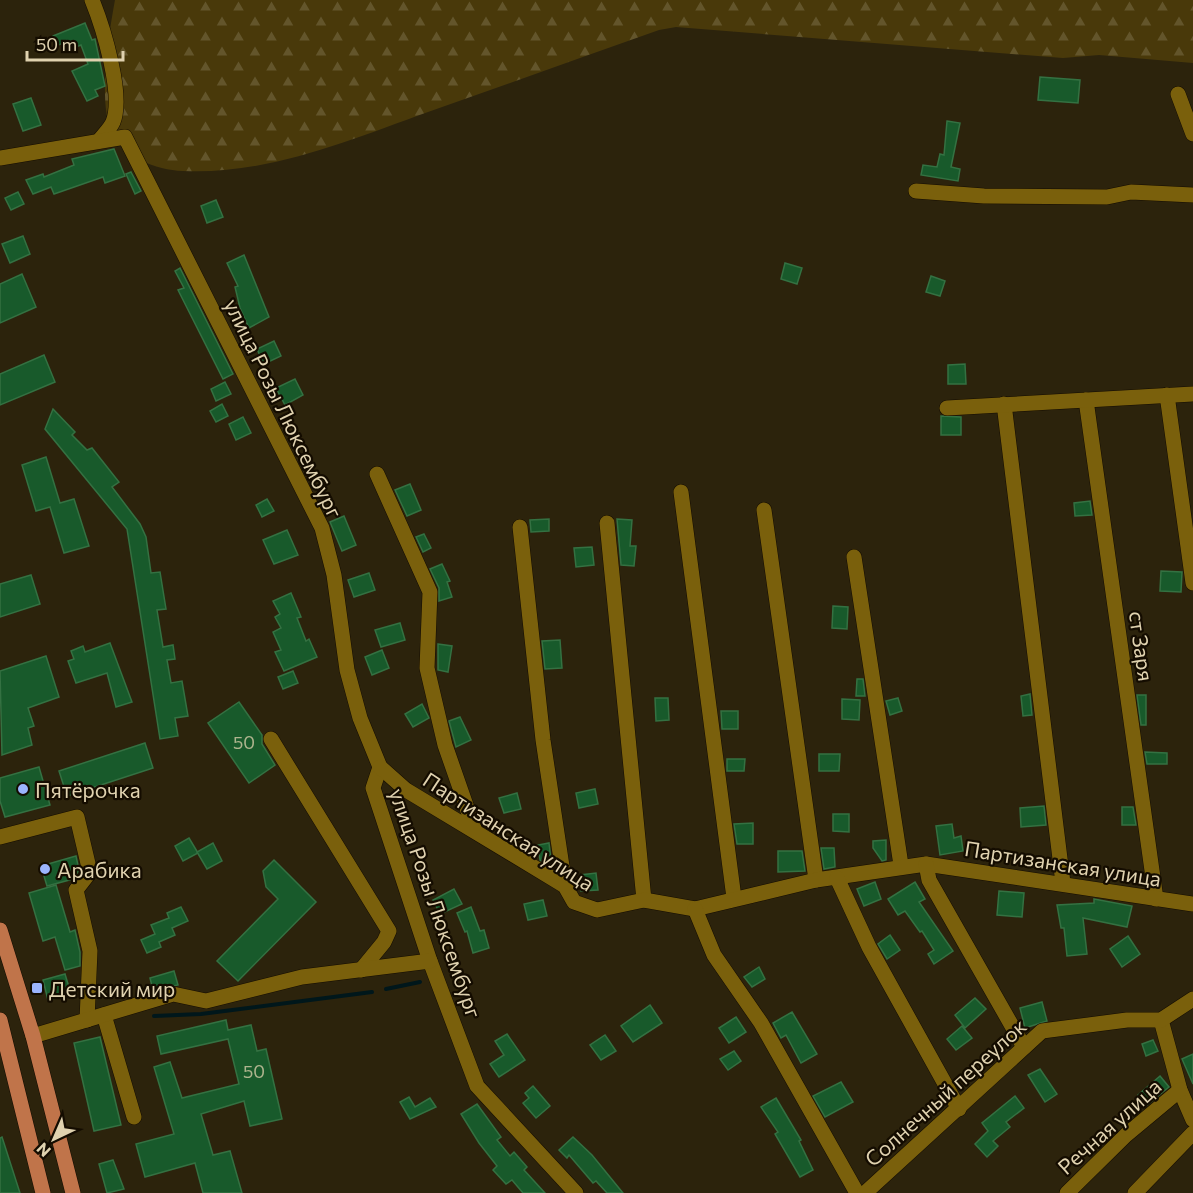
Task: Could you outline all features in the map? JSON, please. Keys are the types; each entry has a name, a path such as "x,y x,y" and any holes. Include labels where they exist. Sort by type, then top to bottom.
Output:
{"main road":[{"path":"0,930 33,1036 73,1193"},
{"path":"0,1020 43,1193"}],"street":[{"path":"0,158 99,141 113,122 116,99 111,61 92,0"},
{"path":"1178,94 1193,134"},
{"name":"улица Розы Люксембург","path":"99,141 125,137 322,528 334,574 347,670 360,718 380,767 373,788 430,961 477,1086 576,1193"},
{"path":"915,191 984,196 1107,197 1131,192 1193,195"},
{"path":"947,408 1193,394"},
{"path":"1167,395 1193,583"},
{"name":"ст Заря","path":"1086,400 1156,899"},
{"path":"1004,404 1063,883"},
{"path":"377,474 430,592 427,668 445,745 475,831"},
{"path":"681,492 734,898"},
{"path":"765,510 816,880"},
{"path":"607,523 644,900"},
{"path":"520,527 543,740 565,886"},
{"path":"854,557 901,865"},
{"path":"271,739 389,931 384,942 361,970"},
{"name":"Партизанская улица","path":"380,767 406,790 565,886 574,902 597,910 644,900 695,909 816,880 901,865 926,864 1193,904"},
{"path":"0,837 77,817 90,872 76,890 90,951 87,1020"},
{"path":"926,864 929,880 1024,1047"},
{"path":"837,878 869,947 959,1109"},
{"path":"695,909 714,955 761,1023 856,1193"},
{"path":"33,1036 173,994 206,1001 302,977 430,961"},
{"path":"1161,1020 1193,999"},
{"path":"104,1015 134,1117"},
{"name":"Солнечный переулок","path":"865,1193 959,1109 1042,1030 1127,1020 1161,1020"},
{"name":"Речная улица","path":"1161,1020 1180,1089 1193,1120"},
{"name":"Речная улица","path":"1067,1193 1126,1135 1180,1089"},
{"path":"1135,1193 1193,1132"}],"green space":[{"path":"115,0 1193,0 1193,63 1099,55 1063,58 676,27 659,30 308,154 246,167 215,171 183,171 151,165 131,155 123,148 111,130 105,102 105,84"}],"building":[{"path":"85,23 92,40 95,39 105,86 95,90 98,96 87,101 72,71 88,64 81,45 65,51 63,43 56,46 53,36"},
{"path":"1040,77 1080,80 1078,103 1038,100"},
{"path":"31,98 41,125 23,131 13,104"},
{"path":"947,121 960,123 951,167 960,169 958,181 921,175 923,165 937,167 940,154 944,155"},
{"path":"114,149 125,176 105,183 103,177 54,194 51,187 33,194 26,180 43,174 44,177 74,165 72,159"},
{"path":"131,172 141,191 135,194 126,174"},
{"path":"18,192 24,204 11,210 5,198"},
{"path":"216,200 223,217 207,223 201,206"},
{"path":"23,236 30,254 10,263 2,244"},
{"path":"244,255 269,317 249,328 240,308 235,287 238,286 227,263"},
{"path":"785,263 802,268 797,284 781,279"},
{"path":"180,268 233,374 223,379 178,290 184,288 175,271"},
{"path":"22,274 36,307 0,323 0,284"},
{"path":"931,276 945,281 940,296 926,292"},
{"path":"274,341 281,356 264,364 257,349"},
{"path":"44,355 55,382 0,405 0,374"},
{"path":"965,364 966,384 948,384 948,365"},
{"path":"295,379 303,395 285,405 276,388"},
{"path":"225,382 231,394 216,401 211,389"},
{"path":"222,404 228,416 216,422 210,411"},
{"path":"53,409 75,432 72,435 87,450 92,448 119,482 112,487 140,524 146,537 151,573 160,572 166,609 157,610 163,647 173,645 175,659 167,660 171,683 182,681 188,716 175,718 178,736 160,739 127,529 45,429"},
{"path":"941,416 961,417 961,435 941,435"},
{"path":"243,417 251,433 236,440 229,424"},
{"path":"46,457 60,503 74,499 89,546 64,553 50,507 36,511 22,465"},
{"path":"410,484 421,510 407,516 395,490"},
{"path":"267,499 274,511 262,517 256,505"},
{"path":"1090,501 1092,515 1075,516 1074,503"},
{"path":"344,516 356,545 342,551 330,522"},
{"path":"549,519 549,531 531,532 530,520"},
{"path":"617,519 632,520 630,546 636,546 634,566 621,565"},
{"path":"287,530 298,555 274,564 263,540"},
{"path":"424,534 431,548 423,552 416,537"},
{"path":"592,547 594,565 576,567 574,548"},
{"path":"442,564 450,581 447,582 452,597 439,601 439,588 430,569"},
{"path":"1161,571 1182,572 1181,592 1160,591"},
{"path":"369,573 375,590 354,597 348,580"},
{"path":"31,575 40,604 0,617 0,584"},
{"path":"291,593 301,617 297,618 306,641 309,639 317,657 284,671 275,652 281,650 273,632 281,628 275,617 280,614 273,601"},
{"path":"833,606 848,607 847,629 832,628"},
{"path":"400,623 405,640 381,647 375,630"},
{"path":"560,640 562,668 545,669 542,641"},
{"path":"110,643 132,702 116,707 107,673 76,683 68,661 74,659 71,651 83,646 85,652"},
{"path":"438,644 452,646 448,672 438,670"},
{"path":"382,650 389,668 372,675 365,657"},
{"path":"46,656 59,697 28,708 34,726 28,728 32,745 2,755 0,671"},
{"path":"293,671 298,683 283,689 278,677"},
{"path":"857,679 863,679 865,696 856,696"},
{"path":"1030,694 1032,715 1023,716 1021,696"},
{"path":"1137,695 1146,695 1146,725 1141,725"},
{"path":"655,698 668,698 669,720 656,721"},
{"path":"898,698 902,711 890,715 886,701"},
{"path":"842,699 860,700 859,720 842,719"},
{"path":"239,702 262,735 262,744 275,765 249,783 208,723"},
{"path":"422,704 429,718 413,727 405,714"},
{"path":"721,711 738,711 738,729 722,729"},
{"path":"460,717 471,740 456,747 449,721"},
{"path":"145,743 153,768 67,796 59,771"},
{"path":"1145,752 1167,753 1167,764 1147,764"},
{"path":"819,754 840,754 839,771 819,771"},
{"path":"727,759 745,759 744,771 727,771"},
{"name":"Пятёрочка","path":"39,767 50,805 5,817 0,801 0,778"},
{"path":"595,789 598,804 579,808 576,793"},
{"path":"517,793 521,809 504,813 499,798"},
{"path":"1044,806 1046,825 1021,827 1020,808"},
{"path":"1122,807 1133,807 1136,825 1122,825"},
{"path":"833,814 849,814 849,832 833,831"},
{"path":"753,823 753,844 737,844 734,824"},
{"path":"952,824 954,838 961,836 963,851 940,855 936,826"},
{"path":"189,838 198,853 183,861 175,846"},
{"path":"886,840 886,860 882,861 873,848 873,841"},
{"path":"213,843 222,861 207,869 197,852"},
{"path":"549,843 551,860 543,862 540,860 538,845"},
{"path":"821,848 834,848 835,867 824,869"},
{"path":"778,851 802,851 805,871 778,872"},
{"path":"76,856 79,870 73,879 47,886 41,866"},
{"path":"274,860 316,902 238,981 217,961 278,899 266,887 263,871"},
{"path":"596,873 598,890 581,891 580,875"},
{"path":"875,882 881,899 864,906 857,889"},
{"path":"915,882 925,899 919,902 953,951 934,964 928,954 934,950 922,931 920,932 905,911 898,915 888,899"},
{"path":"56,885 70,932 75,930 80,952 80,966 65,970 55,937 43,941 29,893"},
{"path":"454,889 462,904 440,914 433,900"},
{"path":"999,891 1024,893 1022,917 997,915"},
{"path":"1094,899 1132,906 1127,927 1083,918 1087,954 1067,956 1064,928 1061,928 1057,905 1094,903"},
{"path":"543,900 547,916 528,920 524,904"},
{"path":"181,907 188,921 172,928 175,935 159,942 161,947 147,953 141,940 155,934 151,925 169,918 167,913"},
{"path":"471,907 480,931 484,930 489,948 473,953 467,931 465,932 457,913"},
{"path":"890,935 900,950 887,959 878,944"},
{"path":"1128,936 1140,954 1122,967 1110,949"},
{"path":"759,967 765,979 752,987 744,977"},
{"path":"174,971 178,985 153,990 150,978"},
{"path":"65,974 71,994 48,1000 43,980"},
{"path":"975,998 986,1009 965,1028 955,1015"},
{"path":"1042,1002 1047,1021 1025,1028 1020,1008"},
{"path":"650,1005 662,1023 633,1042 621,1026"},
{"path":"792,1012 817,1054 801,1063 786,1035 781,1038 773,1023"},
{"path":"736,1017 746,1032 729,1043 719,1028"},
{"path":"226,1020 228,1030 251,1025 257,1051 266,1049 282,1119 250,1126 244,1101 201,1114 213,1155 230,1151 242,1193 203,1193 195,1163 145,1177 136,1144 174,1134 154,1067 170,1062 182,1098 239,1084 228,1039 161,1054 157,1036"},
{"path":"962,1026 972,1038 956,1050 947,1039"},
{"path":"507,1034 525,1060 499,1077 490,1064 504,1055 495,1041"},
{"path":"605,1035 616,1051 601,1060 590,1045"},
{"path":"100,1037 121,1125 94,1131 74,1043"},
{"path":"1153,1040 1158,1051 1146,1056 1142,1044"},
{"path":"734,1051 741,1061 728,1070 720,1059"},
{"path":"1193,1054 1193,1084 1182,1059"},
{"path":"1040,1069 1057,1094 1045,1102 1028,1075"},
{"path":"1160,1076 1169,1087 1147,1105 1138,1095"},
{"path":"841,1082 853,1102 825,1117 813,1096"},
{"path":"533,1086 550,1106 536,1118 523,1103 529,1098 525,1093"},
{"path":"1015,1096 1024,1108 1006,1122 1010,1127 993,1141 998,1146 987,1157 975,1144 988,1131 982,1123"},
{"path":"409,1097 415,1107 430,1098 436,1107 410,1119 400,1102"},
{"path":"776,1098 801,1140 799,1141 813,1170 800,1177 775,1134 778,1132 761,1107"},
{"path":"477,1104 501,1137 497,1140 510,1156 514,1152 527,1167 524,1170 545,1193 523,1193 512,1180 506,1184 493,1170 497,1166 461,1114"},
{"path":"2,1137 20,1193 0,1193 0,1138"},
{"path":"573,1137 592,1155 623,1193 607,1193 596,1181 593,1183 569,1155 567,1158 559,1150"},
{"path":"113,1160 124,1189 107,1193 99,1164"}],"waterway":[{"path":"386,989 420,982"},
{"path":"154,1016 201,1014 372,992"}],"place":[{"name":"Пятёрочка","path":"23,789"},
{"name":"Арабика","path":"45,869"},
{"name":"Детский мир","path":"37,988"}]}
